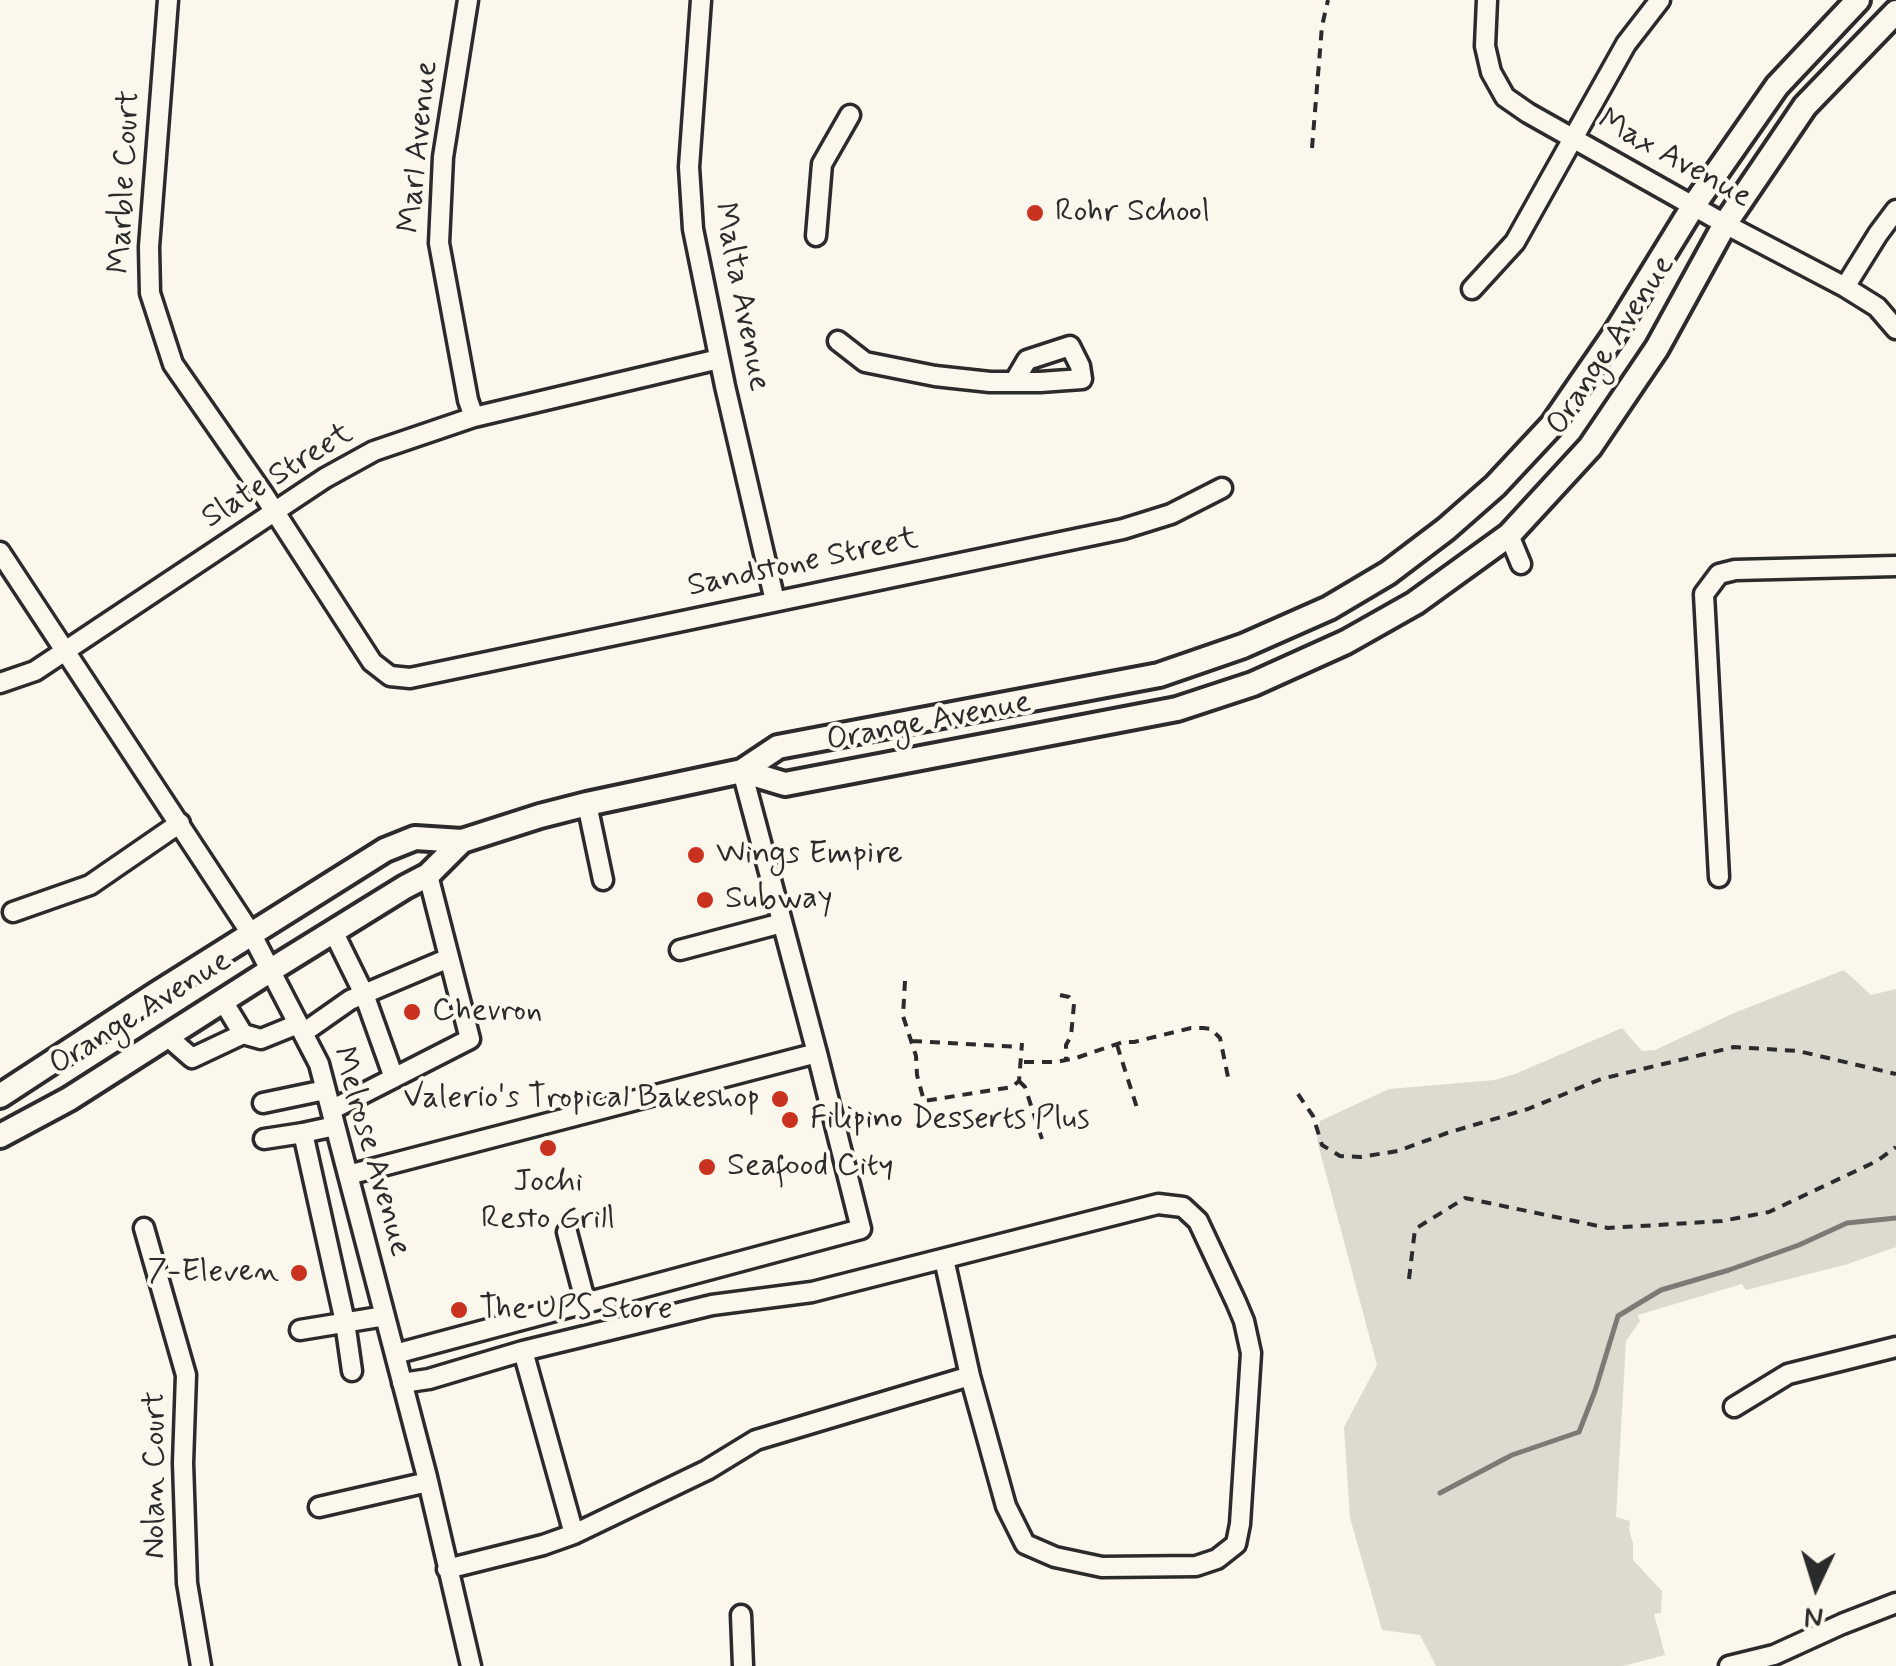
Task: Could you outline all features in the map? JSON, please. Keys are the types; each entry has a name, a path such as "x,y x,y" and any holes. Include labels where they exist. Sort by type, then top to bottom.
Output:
{"main road":[{"name":"Orange Avenue","path":"0,1096 386,850 414,838 462,842 587,804 742,771 778,747 1159,675 1243,646 1312,616 1388,573 1495,486 1552,425 1614,336 1694,205 1777,86 1858,0"},
{"name":"Orange Avenue","path":"742,771 785,784 1177,709 1253,684 1346,642 1415,603 1508,536 1590,448 1657,348 1724,224 1805,106 1896,12"},
{"path":"993,706 1002,743"},
{"name":"Orange Avenue","path":"0,1136 70,1099 333,931 428,876 462,842"}],"street":[{"name":"Marble Court","path":"168,0 149,247 150,293 172,364 372,662 390,676"},
{"name":"Marl Avenue","path":"468,0 443,157 438,243 474,416"},
{"name":"Malta Avenue","path":"702,0 689,166 692,229 775,600"},
{"name":"Max Avenue","path":"1487,0 1486,46 1491,72 1505,97 1724,224 1845,287 1877,307 1896,329"},
{"path":"1472,289 1515,242 1626,44 1660,0"},
{"path":"816,236 822,164 850,115"},
{"path":"1845,287 1896,210"},
{"path":"838,341 866,362 935,376 1014,382"},
{"name":"Slate Street","path":"0,683 35,671 346,465 374,451 474,416 719,359"},
{"name":"Sandstone Street","path":"390,676 410,678 1123,529 1171,514 1222,488"},
{"path":"1508,536 1521,564"},
{"name":"Melrose Avenue","path":"0,552 252,935 318,1064 428,1482 471,1666"},
{"path":"1720,878 1704,594 1719,574 1735,570 1896,566"},
{"path":"395,1354 861,1229 742,771"},
{"path":"587,804 603,880"},
{"path":"13,912 90,885 180,823"},
{"path":"264,1139 303,1133 470,1038 428,876"},
{"path":"680,950 782,922"},
{"path":"333,931 364,994 394,1078"},
{"path":"223,1001 244,1034 261,1039 300,1028 350,1000 450,958"},
{"path":"168,1037 192,1058 244,1034"},
{"path":"348,1175 817,1054"},
{"path":"262,1102 326,1090"},
{"path":"303,1133 345,1322 352,1371"},
{"path":"402,1383 712,1305 812,1292 1158,1204 1183,1207 1198,1222 1244,1321 1251,1353 1236,1544 1217,1559 1196,1566 1102,1568 1055,1558 1025,1544 1006,1506 970,1376 944,1259"},
{"name":"Nolan Court","path":"144,1228 186,1375 183,1463 187,1583 201,1666"},
{"path":"567,1232 586,1304"},
{"path":"329,1248 364,1238"},
{"path":"300,1330 384,1316"},
{"path":"1734,1407 1788,1374 1896,1347"},
{"path":"523,1351 574,1534"},
{"path":"448,1569 574,1534 707,1470 756,1440 970,1376"},
{"path":"319,1507 428,1482"},
{"path":"1728,1666 1774,1655 1896,1603"},
{"path":"741,1615 743,1666"}],"path":[{"path":"1312,148 1322,26 1328,0"},
{"path":"906,981 903,1016 916,1056 916,1076 924,1102 1012,1087 1019,1080 1022,1045 912,1041"},
{"path":"1060,994 1074,1004 1066,1060"},
{"path":"1022,1062 1066,1060 1123,1042 1191,1028 1210,1029 1220,1038 1228,1077"},
{"path":"1116,1045 1138,1111"},
{"path":"1298,1094 1313,1116 1322,1145 1340,1156 1360,1157 1398,1152 1528,1109 1601,1078 1734,1048 1798,1051 1896,1074"},
{"path":"1019,1080 1026,1087 1042,1139"},
{"path":"1409,1279 1415,1229 1465,1198 1608,1228 1722,1220 1769,1212 1877,1161 1896,1147"}],"shaded area":[{"path":"1844,970 1871,995 1896,989 1896,1247 1848,1264 1746,1290 1742,1284 1638,1315 1640,1321 1626,1341 1616,1517 1630,1521 1633,1560 1662,1591 1661,1613 1654,1614 1665,1655 1623,1666 1436,1666 1420,1635 1382,1630 1350,1518 1344,1427 1377,1365 1317,1140 1320,1121 1389,1089 1495,1080 1515,1074 1622,1028 1642,1051 1655,1050 1734,1013"}],"waterway":[{"path":"1440,1493 1512,1455 1579,1432 1618,1316 1661,1290 1799,1245 1847,1223 1896,1218"}],"place":[{"name":"Rohr School","path":"1035,213"},
{"name":"Wings Empire","path":"696,855"},
{"name":"Subway","path":"705,900"},
{"name":"Chevron","path":"412,1012"},
{"name":"Valerio's Tropical Bakeshop","path":"780,1099"},
{"name":"Filipino Desserts Plus","path":"790,1120"},
{"name":"Jochi Resto Grill","path":"548,1148"},
{"name":"Seafood City","path":"707,1167"},
{"name":"7-Eleven","path":"299,1273"},
{"name":"The UPS Store","path":"459,1310"}]}
